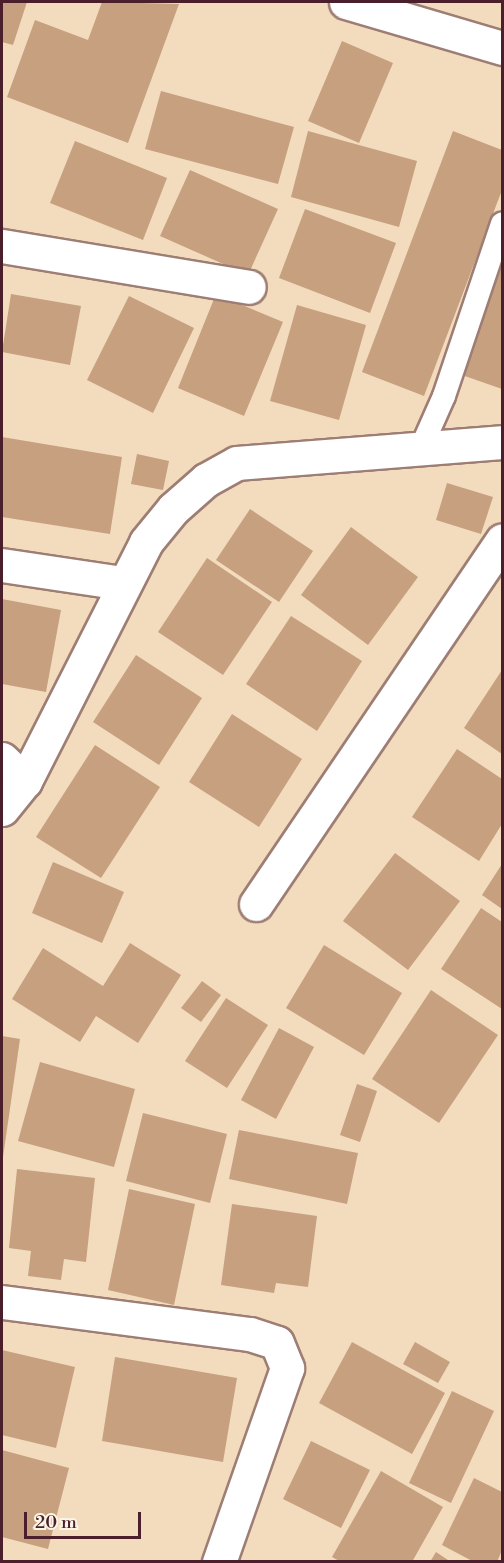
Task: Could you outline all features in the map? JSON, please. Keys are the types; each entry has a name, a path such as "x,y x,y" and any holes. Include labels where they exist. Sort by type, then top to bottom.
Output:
{"street":[{"path":"346,2 502,48"},
{"path":"2,246 249,286"},
{"path":"2,809 25,781 146,542 173,508 206,480 237,463 502,442"},
{"path":"256,904 502,541"},
{"path":"2,565 123,584"},
{"path":"2,759 25,781"},
{"path":"2,1302 250,1334 278,1343 287,1368 219,1562"}],"lane":[{"path":"421,448 444,396 502,224"}],"building":[{"path":"2,2 27,2 13,45 2,42"},
{"path":"102,2 179,4 128,143 7,97 35,20 88,40"},
{"path":"342,41 393,63 359,143 308,121"},
{"path":"161,91 294,127 278,184 145,149"},
{"path":"308,131 417,161 399,227 291,197"},
{"path":"453,131 502,150 502,190 424,396 362,372"},
{"path":"75,141 167,178 143,240 50,203"},
{"path":"190,170 278,209 248,275 160,236"},
{"path":"305,209 396,243 370,313 279,278"},
{"path":"502,260 502,389 462,375"},
{"path":"11,294 81,306 70,365 2,352"},
{"path":"216,294 283,322 244,416 178,388"},
{"path":"129,296 194,328 153,413 87,380"},
{"path":"297,305 366,325 339,420 270,401"},
{"path":"2,437 122,457 110,534 2,517"},
{"path":"137,454 169,461 163,490 131,484"},
{"path":"447,483 493,497 481,534 436,520"},
{"path":"250,509 313,551 279,602 216,560"},
{"path":"351,527 418,577 368,645 301,595"},
{"path":"207,558 272,602 223,675 158,632"},
{"path":"2,599 61,610 46,692 2,684"},
{"path":"291,616 362,661 317,731 246,684"},
{"path":"136,655 202,698 159,765 93,722"},
{"path":"502,670 502,754 464,728"},
{"path":"232,714 302,759 259,827 189,782"},
{"path":"95,745 160,787 101,878 36,837"},
{"path":"457,749 502,779 502,824 479,861 412,817"},
{"path":"395,853 460,901 408,970 343,921"},
{"path":"53,862 124,892 102,943 32,913"},
{"path":"502,864 502,909 482,895"},
{"path":"481,908 502,922 502,1009 441,969"},
{"path":"130,943 181,975 138,1043 96,1016 80,1042 12,999 43,948 103,986"},
{"path":"324,945 402,993 364,1055 286,1008"},
{"path":"202,981 221,995 201,1022 181,1008"},
{"path":"431,990 498,1035 439,1123 372,1079"},
{"path":"226,998 268,1025 227,1088 185,1061"},
{"path":"279,1028 314,1047 276,1119 241,1100"},
{"path":"2,1036 20,1039 3,1157 2,1157"},
{"path":"40,1062 135,1089 114,1167 18,1141"},
{"path":"357,1084 377,1091 360,1142 340,1135"},
{"path":"143,1113 227,1134 210,1203 126,1181"},
{"path":"239,1130 358,1153 347,1204 229,1179"},
{"path":"17,1169 95,1178 86,1262 64,1259 61,1280 28,1276 31,1251 9,1248"},
{"path":"129,1189 195,1204 174,1305 108,1290"},
{"path":"232,1204 317,1216 308,1287 276,1283 274,1293 221,1285"},
{"path":"352,1342 445,1393 412,1454 319,1403"},
{"path":"415,1342 450,1362 438,1383 403,1364"},
{"path":"2,1350 75,1367 56,1448 2,1435"},
{"path":"115,1357 237,1378 223,1462 102,1441"},
{"path":"452,1391 494,1411 451,1503 409,1483"},
{"path":"311,1441 370,1470 341,1528 283,1499"},
{"path":"2,1450 69,1468 48,1549 2,1537"},
{"path":"381,1471 443,1507 412,1562 341,1562 332,1557"},
{"path":"474,1478 502,1492 502,1550 497,1562 474,1562 442,1545"},
{"path":"436,1552 451,1562 430,1562"}]}
